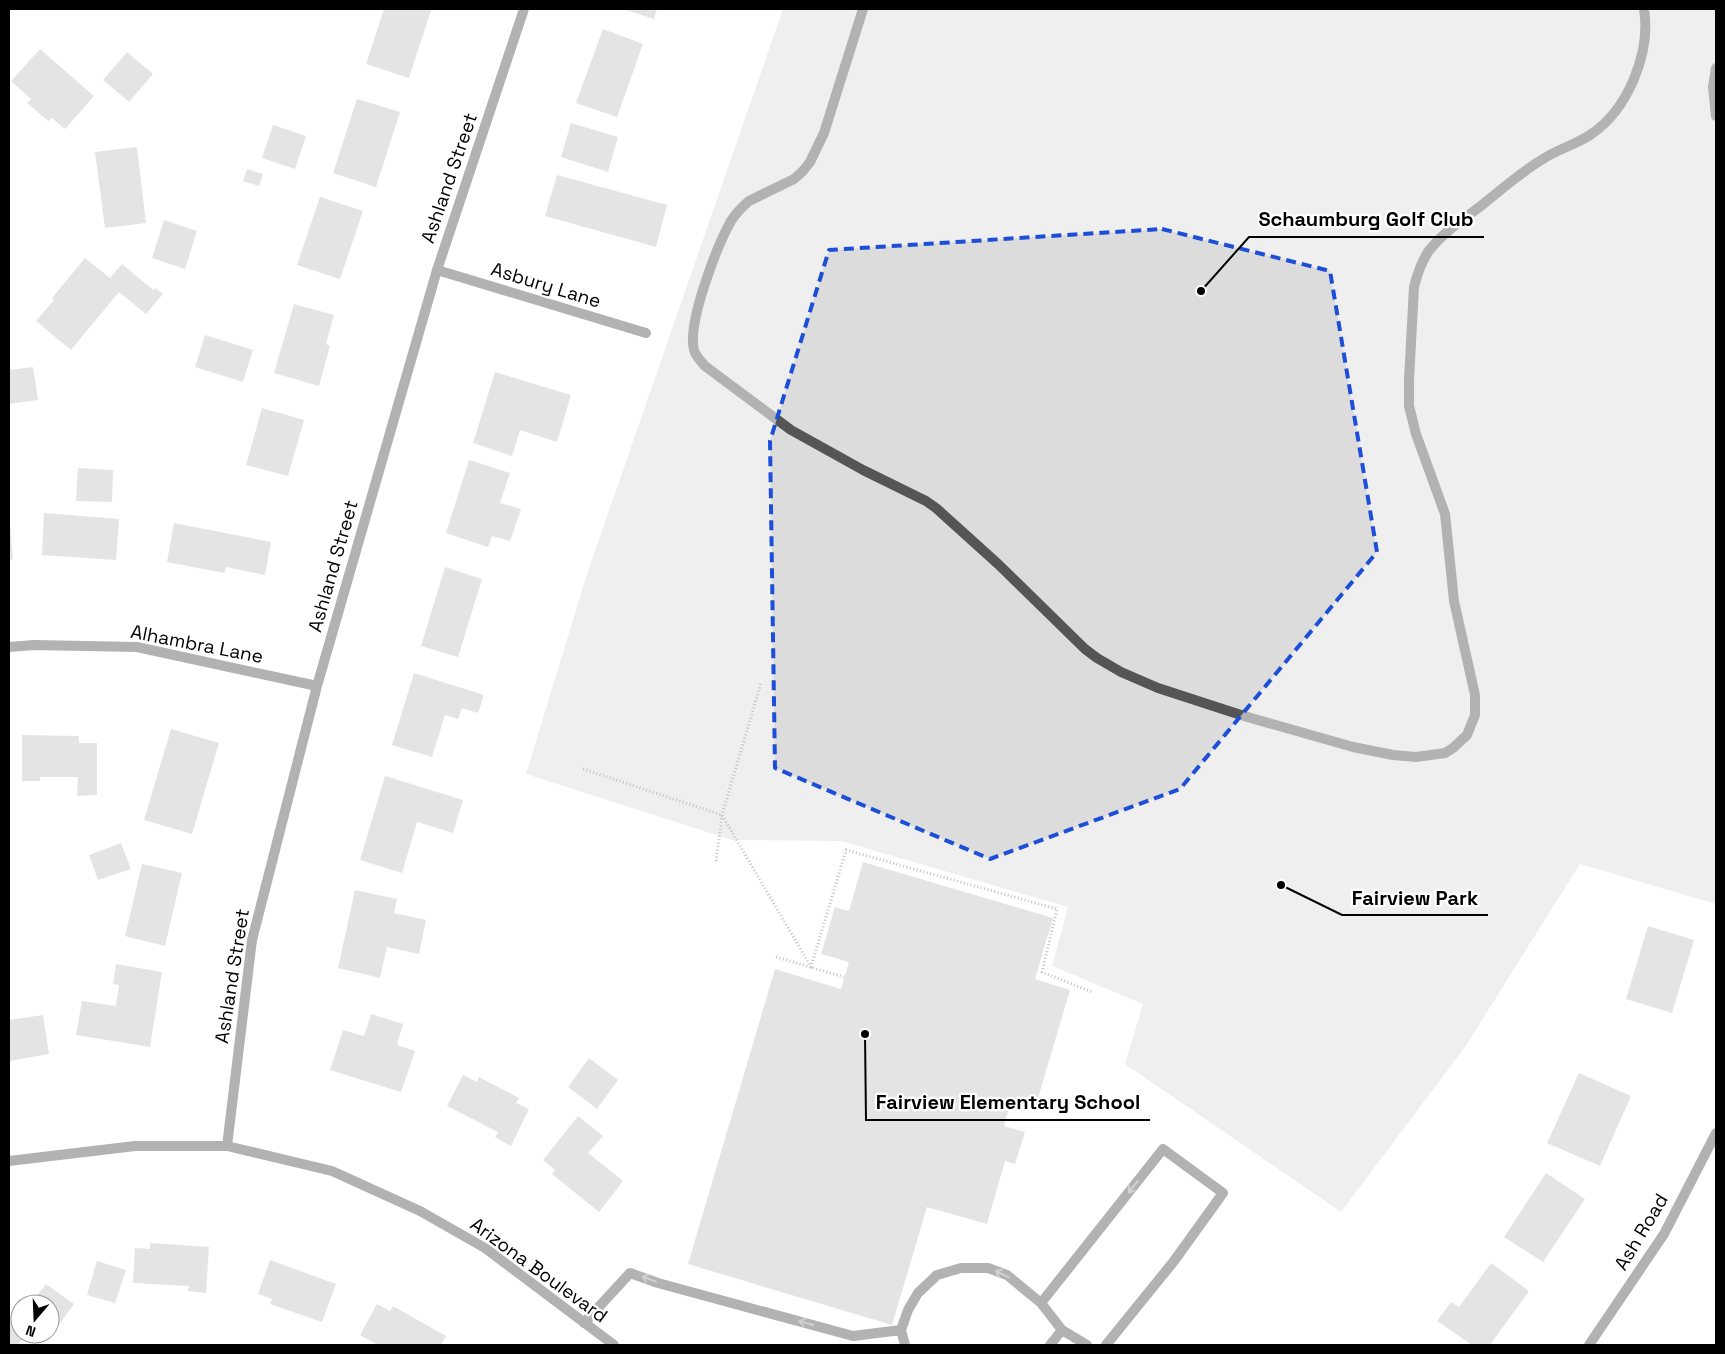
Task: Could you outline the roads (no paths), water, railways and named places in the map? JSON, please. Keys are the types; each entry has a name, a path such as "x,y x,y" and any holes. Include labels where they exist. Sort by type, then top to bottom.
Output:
{"street":[{"name":"Ashland Street","path":"227,1146 252,940 317,686 437,270 524,9"},
{"path":"863,9 824,133 810,162 794,179 756,197 743,206 732,220 726,232 716,255 697,314 693,344 698,359 792,430 936,508 998,564 1085,649 1109,666 1158,688 1276,726 1378,753 1416,757 1445,753 1461,742 1472,726 1476,705 1474,683 1454,601 1445,514 1416,434 1409,406 1414,287 1417,274 1428,253 1447,233 1533,165 1552,154 1580,142 1591,135 1609,118 1625,97 1635,74 1645,33 1644,9"},
{"path":"1716,68 1714,87 1716,116"},
{"name":"Asbury Lane","path":"437,270 646,333"},
{"name":"Alhambra Lane","path":"9,647 34,645 137,647 317,686"},
{"name":"Ash Road","path":"1589,1345 1664,1234 1716,1133"},
{"name":"Arizona Boulevard","path":"9,1161 135,1146 227,1146 332,1171 420,1211 485,1248 614,1345"},
{"path":"1041,1304 1164,1149 1223,1193 1174,1260 1106,1345"},
{"path":"905,1345 902,1330 908,1310 918,1293 936,1276 961,1268 988,1268 1007,1275 1041,1304 1062,1330 1087,1345"},
{"path":"584,1323 630,1272 658,1283 853,1336 902,1330"},
{"path":"1050,1345 1062,1330"}],"place":[{"name":"Schaumburg Golf Club","path":"1201,291"},
{"name":"Fairview Park","path":"1281,885"},
{"name":"Fairview Elementary School","path":"865,1034"}]}
